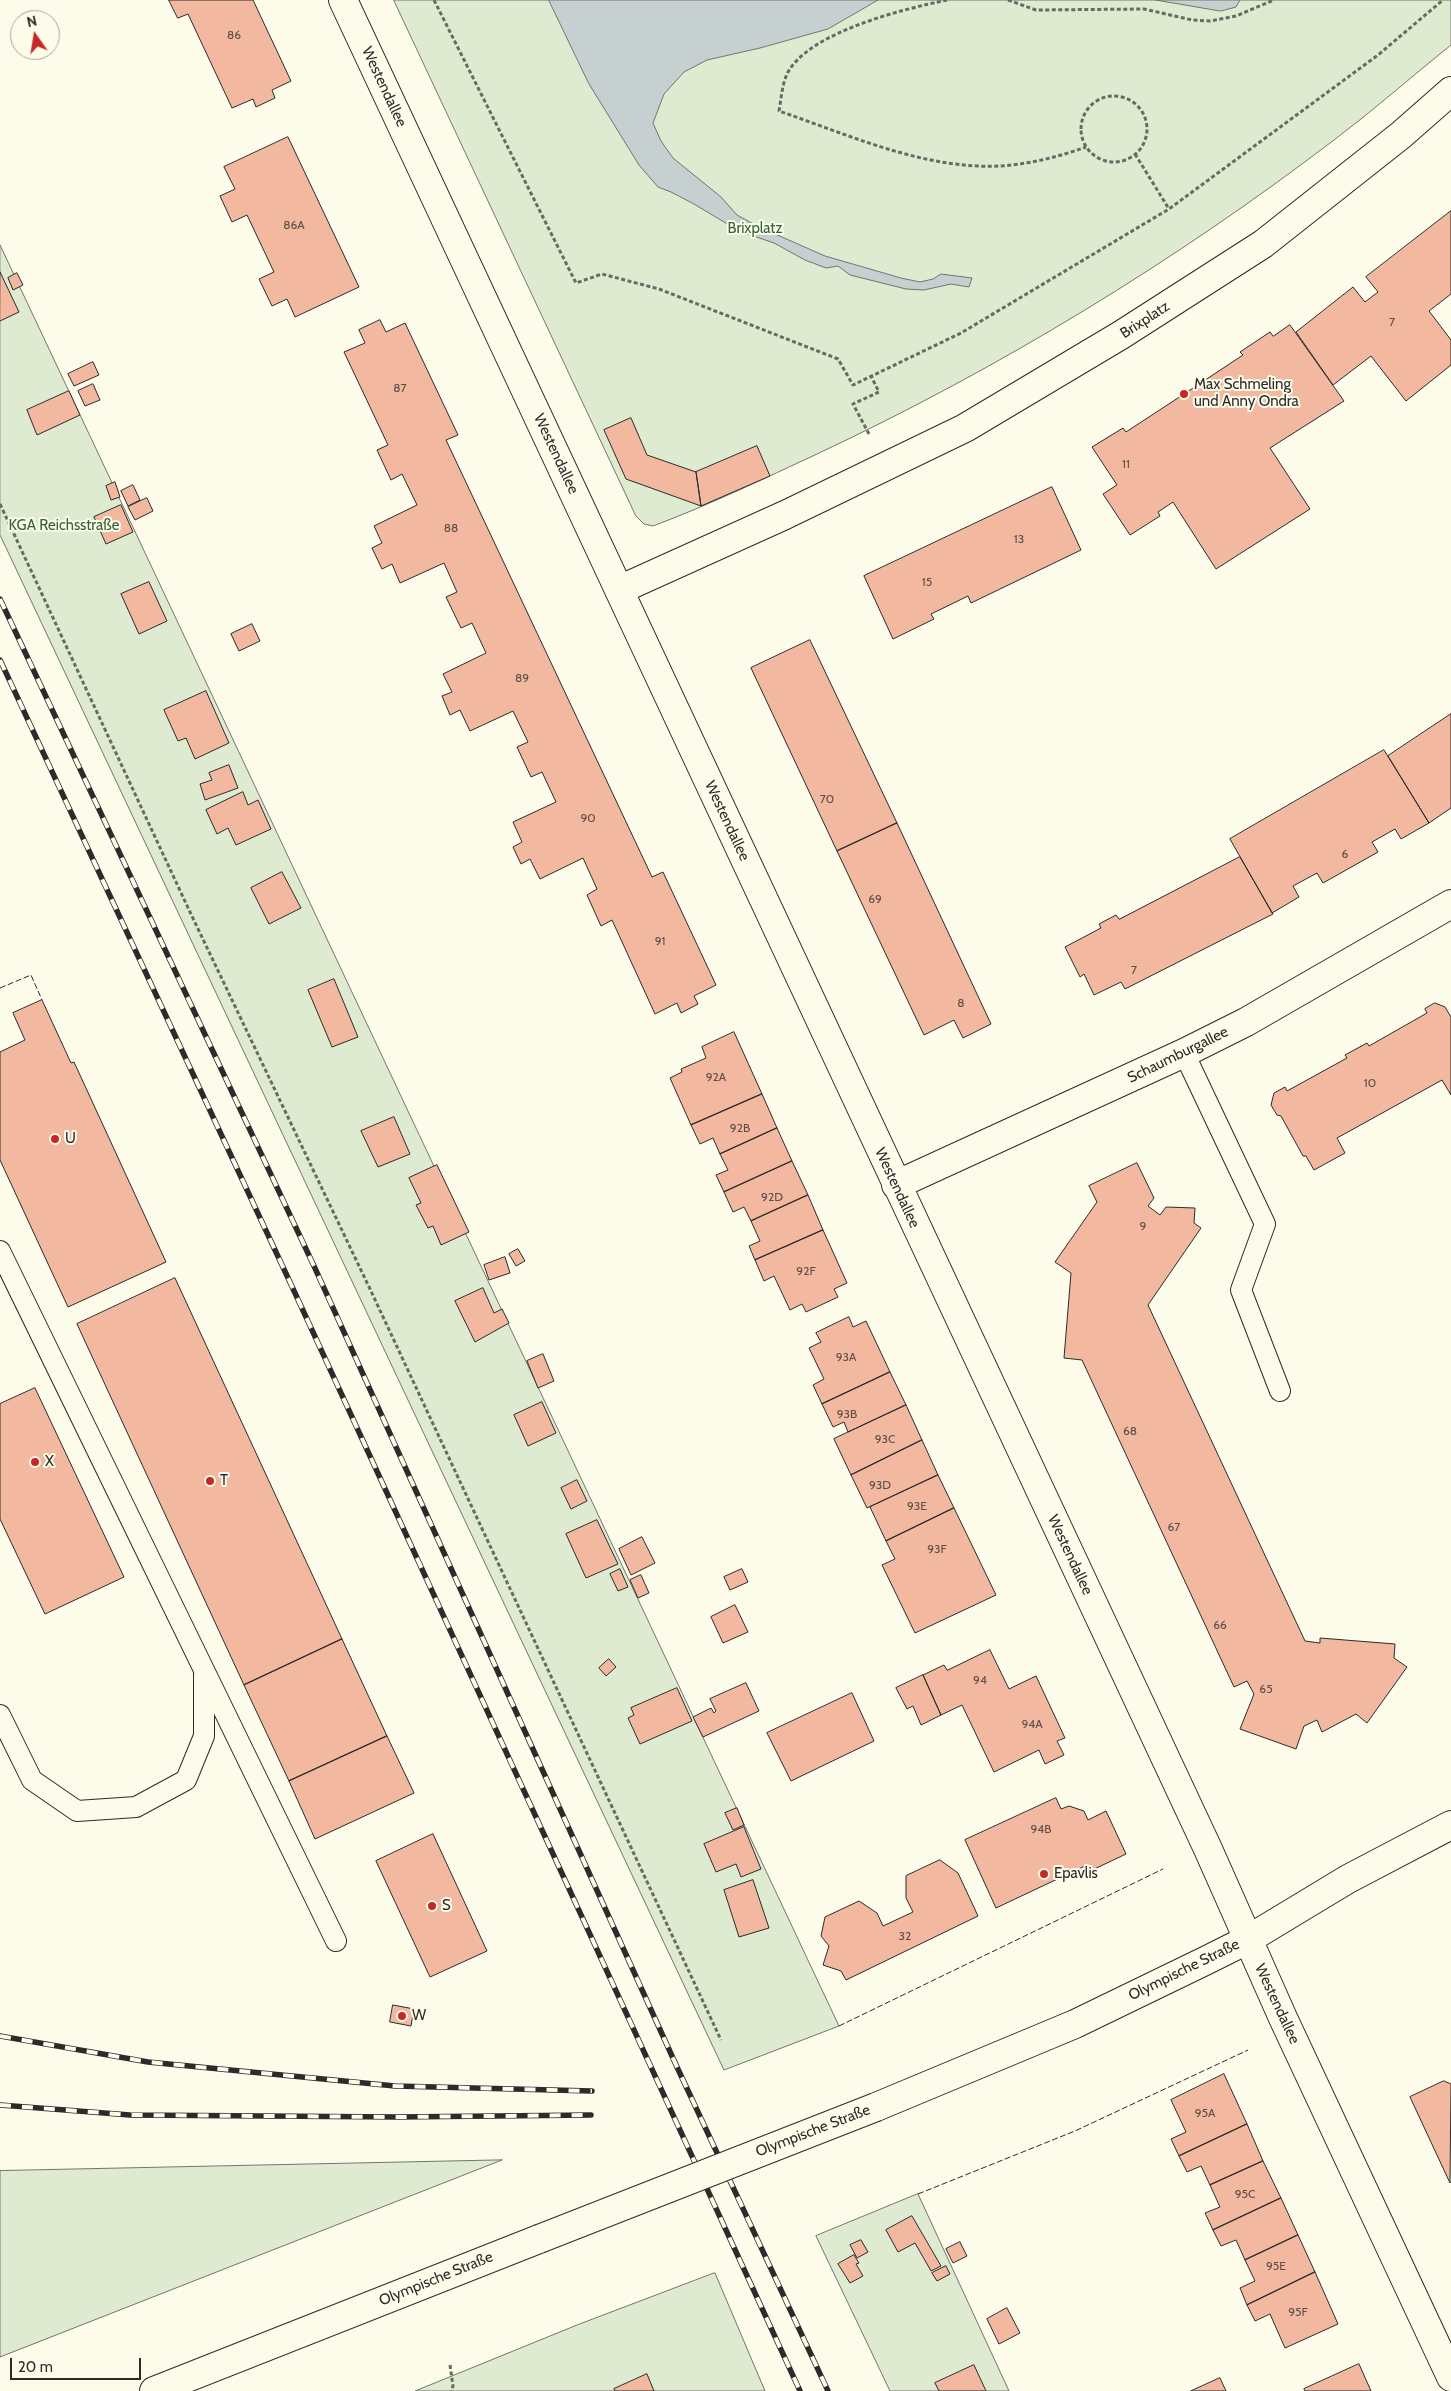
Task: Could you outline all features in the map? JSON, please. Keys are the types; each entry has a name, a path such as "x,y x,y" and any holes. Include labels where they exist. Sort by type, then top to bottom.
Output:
{"street":[{"name":"Westendallee","path":"343,0 896,1185 1208,1848 1247,1940 1451,2377"},
{"name":"Brixplatz","path":"619,590 785,515 965,428 1121,336 1263,244 1402,134 1451,91"},
{"name":"Schaumburgallee","path":"896,1185 930,1172 1184,1053 1254,1017 1451,904"},
{"name":"Olympische Straße","path":"154,2391 876,2107 1075,2024 1247,1940 1348,1879 1451,1825"}],"lane":[{"path":"1184,1053 1265,1224 1241,1290 1280,1391"},
{"path":"0,1251 336,1941"},
{"path":"0,1715 32,1780 77,1811 136,1807 186,1780 204,1736 204,1668"}],"path":[{"path":"434,0 576,283 602,274 659,289 838,359 853,385 961,333 1169,209 1378,55 1443,0"},
{"path":"947,0 881,15 824,42 800,57 787,74 779,112 929,160 978,166 1023,164 1086,147"},
{"path":"1008,0 1036,10 1144,8 1192,20 1210,21 1236,16 1274,0"},
{"path":"1113,95 1131,100 1144,114 1147,133 1140,150 1124,161 1105,161 1088,152 1086,147 1080,134 1083,115 1095,101 1113,95"},
{"path":"1136,154 1169,209"},
{"path":"866,426 853,404 879,392 871,376"},
{"path":"0,504 720,2040"},
{"path":"450,2365 453,2386 451,2391"}],"green space":[{"name":"Brixplatz","path":"394,0 1451,0 1451,45 1349,129 1273,185 1148,270 1084,310 1019,349 885,421 736,492 653,526 644,524 636,516"},
{"name":"KGA Reichsstraße","path":"0,245 839,2026 724,2070 0,535"},
{"path":"502,2160 0,2357 0,2171"},
{"path":"918,2194 1009,2391 890,2391 816,2236"},
{"path":"715,2273 765,2391 415,2391 577,2325"}],"shaded area":[{"path":"549,0 878,0 828,29 760,48 707,60 684,72 664,94 653,123 661,141 673,158 721,197 737,215 757,226 825,256 901,278 920,282 933,279 941,274 972,278 969,287 951,284 924,290 906,289 850,275 838,266 826,268 805,260 774,243 739,231 694,204 658,187 639,165 589,84"},
{"path":"1156,0 1240,0 1236,7 1221,11"}],"building":[{"path":"169,0 253,0 291,81 272,90 275,98 256,107 253,99 232,108 188,14 178,18"},
{"path":"288,137 359,287 295,317 287,299 272,306 259,279 274,272 247,215 232,222 220,196 235,189 224,167"},
{"path":"1451,211 1451,294 1429,311 1451,340 1451,365 1406,401 1371,356 1333,385 1296,332 1353,287 1365,302 1378,292 1366,277"},
{"path":"0,272 19,312 0,321"},
{"path":"17,273 23,285 13,290 8,278"},
{"path":"380,320 386,332 405,323 458,435 446,440 652,877 663,872 716,985 694,996 698,1004 681,1013 677,1003 655,1014 612,920 601,926 587,895 597,889 583,858 540,879 530,859 521,864 513,847 522,842 513,822 556,802 542,772 531,777 517,747 528,742 513,711 470,731 460,710 450,715 442,696 452,692 443,674 486,653 472,623 461,628 446,597 457,592 444,563 400,583 392,564 382,569 372,548 382,543 374,526 417,505 402,474 391,480 377,450 388,445 344,352 365,343 359,330"},
{"path":"1290,325 1344,401 1270,448 1310,509 1216,569 1173,502 1158,512 1160,516 1130,535 1103,494 1117,485 1092,447 1123,428 1126,432 1243,355 1240,352 1270,332 1273,336"},
{"path":"93,362 99,375 74,386 68,374"},
{"path":"93,384 100,400 85,406 78,391"},
{"path":"69,391 80,415 37,435 27,410"},
{"path":"631,418 647,455 696,472 701,506 626,479 604,430"},
{"path":"757,446 770,476 701,506 696,472"},
{"path":"115,482 120,497 111,500 106,486"},
{"path":"133,485 140,500 128,506 121,491"},
{"path":"1052,487 1081,550 971,603 968,596 931,614 934,619 893,639 864,576"},
{"path":"147,498 153,511 135,520 128,507"},
{"path":"121,505 133,532 106,544 94,517"},
{"path":"149,582 167,621 139,634 121,594"},
{"path":"252,624 260,641 239,651 231,634"},
{"path":"810,640 897,823 837,851 751,668"},
{"path":"206,691 229,743 195,759 186,738 178,741 164,710"},
{"path":"1451,714 1451,808 1429,823 1388,756"},
{"path":"1384,750 1429,823 1401,839 1395,829 1372,842 1378,852 1323,883 1317,873 1293,886 1299,897 1272,913 1230,839"},
{"path":"229,765 238,788 205,800 200,784 212,780 209,773"},
{"path":"243,792 248,805 258,800 271,829 236,845 228,828 217,834 206,810"},
{"path":"897,823 991,1024 963,1038 954,1020 924,1035 837,851"},
{"path":"1240,857 1273,914 1125,989 1121,982 1094,995 1084,974 1080,977 1065,947 1101,928 1099,924 1116,915 1119,919"},
{"path":"282,872 301,908 269,924 251,888"},
{"path":"334,979 358,1037 332,1047 308,990"},
{"name":"U","path":"42,1000 71,1063 74,1062 166,1262 68,1307 0,1160 0,1052 25,1040 13,1013"},
{"path":"1435,1003 1445,1007 1451,1017 1451,1095 1442,1080 1337,1138 1345,1153 1314,1170 1306,1156 1303,1156 1281,1116 1277,1115 1271,1105 1274,1093 1285,1087 1287,1091 1347,1058 1345,1055 1367,1043 1369,1046 1427,1013 1425,1009"},
{"path":"734,1032 762,1094 691,1125 670,1078 682,1072 681,1069 706,1058 702,1047"},
{"path":"762,1094 777,1128 720,1154 713,1138 700,1144 691,1125"},
{"path":"394,1117 410,1154 378,1167 361,1131"},
{"path":"777,1128 792,1161 724,1192 716,1175 728,1170 720,1154"},
{"path":"792,1161 808,1195 751,1221 744,1207 733,1212 724,1192"},
{"path":"1137,1163 1154,1198 1148,1206 1160,1215 1166,1207 1195,1208 1194,1223 1201,1228 1148,1305 1305,1641 1320,1643 1320,1638 1395,1644 1394,1658 1407,1667 1367,1723 1356,1714 1322,1732 1317,1720 1304,1726 1296,1749 1240,1729 1254,1694 1247,1681 1234,1687 1082,1360 1064,1358 1071,1273 1055,1262 1097,1202 1089,1186"},
{"path":"437,1165 469,1232 441,1245 433,1226 428,1228 416,1205 421,1203 409,1178"},
{"path":"808,1195 823,1230 755,1260 749,1246 760,1241 751,1221"},
{"path":"823,1230 847,1283 834,1289 838,1297 806,1312 802,1304 790,1310 774,1276 764,1281 755,1260"},
{"path":"518,1249 525,1261 516,1266 509,1254"},
{"path":"505,1257 510,1273 489,1280 484,1265"},
{"name":"T","path":"175,1278 342,1639 244,1685 77,1324"},
{"path":"483,1288 494,1313 502,1309 509,1323 475,1342 455,1301"},
{"path":"849,1317 853,1327 866,1321 890,1372 822,1404 813,1385 824,1379 809,1348 821,1342 816,1333"},
{"path":"543,1354 554,1381 538,1388 527,1361"},
{"path":"890,1372 906,1405 848,1432 844,1422 833,1427 822,1404"},
{"name":"X","path":"35,1388 124,1577 45,1614 0,1519 0,1404"},
{"path":"542,1402 556,1433 528,1446 514,1415"},
{"path":"906,1405 922,1440 851,1475 834,1439"},
{"path":"922,1440 938,1475 867,1508 851,1475"},
{"path":"938,1475 954,1508 886,1541 870,1507"},
{"path":"577,1480 587,1501 571,1509 561,1488"},
{"path":"954,1508 996,1595 915,1633 882,1565 895,1559 886,1541"},
{"path":"597,1520 618,1564 586,1578 566,1534"},
{"path":"642,1537 655,1563 631,1575 619,1549"},
{"path":"620,1569 628,1587 618,1591 610,1574"},
{"path":"742,1569 748,1582 730,1590 724,1577"},
{"path":"641,1575 649,1593 638,1598 630,1580"},
{"path":"735,1605 748,1632 723,1643 711,1617"},
{"path":"342,1639 387,1736 289,1781 244,1685"},
{"path":"990,1650 1009,1689 1036,1676 1065,1738 1057,1741 1064,1755 1045,1764 1039,1750 994,1772 962,1705 941,1715 923,1675 944,1665 947,1670"},
{"path":"609,1659 616,1667 606,1676 599,1668"},
{"path":"923,1675 941,1715 921,1725 913,1706 907,1709 896,1688"},
{"path":"746,1683 759,1711 703,1737 693,1717 711,1708 714,1713 716,1711 710,1699"},
{"path":"677,1688 692,1721 640,1744 628,1718 634,1715 631,1708"},
{"path":"852,1693 874,1741 791,1781 767,1733"},
{"path":"387,1736 414,1793 315,1839 289,1781"},
{"path":"1056,1798 1061,1809 1069,1806 1084,1811 1088,1820 1106,1811 1126,1854 1088,1872 1085,1866 996,1908 965,1840"},
{"path":"737,1808 744,1825 733,1830 725,1813"},
{"path":"744,1827 761,1869 741,1877 736,1864 716,1872 704,1844"},
{"name":"S","path":"433,1834 487,1951 430,1977 376,1861"},
{"path":"940,1860 958,1873 978,1916 846,1980 841,1971 823,1965 829,1946 821,1936 825,1917 859,1901 877,1913 883,1926 913,1912 906,1898 906,1876"},
{"path":"753,1880 769,1928 739,1937 724,1890"},
{"name":"W","path":"393,2005 414,2009 411,2026 390,2022"},
{"path":"1224,2074 1247,2124 1179,2156 1171,2139 1186,2132 1171,2100"},
{"path":"1444,2081 1451,2084 1450,2183 1410,2097"},
{"path":"1247,2124 1263,2161 1210,2185 1201,2166 1187,2172 1179,2156"},
{"path":"1263,2161 1281,2198 1213,2230 1205,2213 1220,2207 1210,2185"},
{"path":"1281,2198 1298,2235 1245,2260 1236,2240 1221,2246 1213,2230"},
{"path":"912,2216 941,2266 931,2271 915,2243 898,2252 886,2230"},
{"path":"1298,2235 1315,2272 1247,2305 1240,2288 1255,2281 1245,2260"},
{"path":"861,2240 868,2252 857,2258 850,2245"},
{"path":"960,2242 967,2256 953,2263 946,2249"},
{"path":"854,2255 859,2263 856,2264 863,2276 850,2283 838,2264"},
{"path":"946,2266 950,2274 937,2281 932,2273"},
{"path":"1315,2272 1338,2324 1285,2348 1270,2314 1255,2321 1247,2305"},
{"path":"1007,2308 1020,2333 999,2344 987,2319"},
{"path":"1359,2364 1371,2391 1305,2391 1304,2389"},
{"path":"974,2365 986,2391 939,2391 935,2383"},
{"path":"647,2374 654,2391 615,2391 614,2389"},
{"path":"1220,2378 1226,2391 1191,2391"}],"railway":[{"path":"0,599 314,1266 677,2067 828,2391"},
{"path":"0,660 289,1280 800,2391"},
{"path":"0,2036 148,2062 395,2086 592,2091"},
{"path":"0,2105 130,2115 398,2117 591,2115"}],"fence":[{"path":"0,988 31,975 42,1000"},
{"path":"839,2026 1163,1869"},
{"path":"918,2194 1075,2131 1248,2050"}],"place":[{"name":"Max Schmeling und Anny Ondra","path":"1184,394"},
{"name":"U","path":"55,1139"},
{"name":"X","path":"35,1462"},
{"name":"T","path":"210,1481"},
{"name":"Epavlis","path":"1044,1874"},
{"name":"S","path":"432,1906"},
{"name":"W","path":"402,2016"}]}
